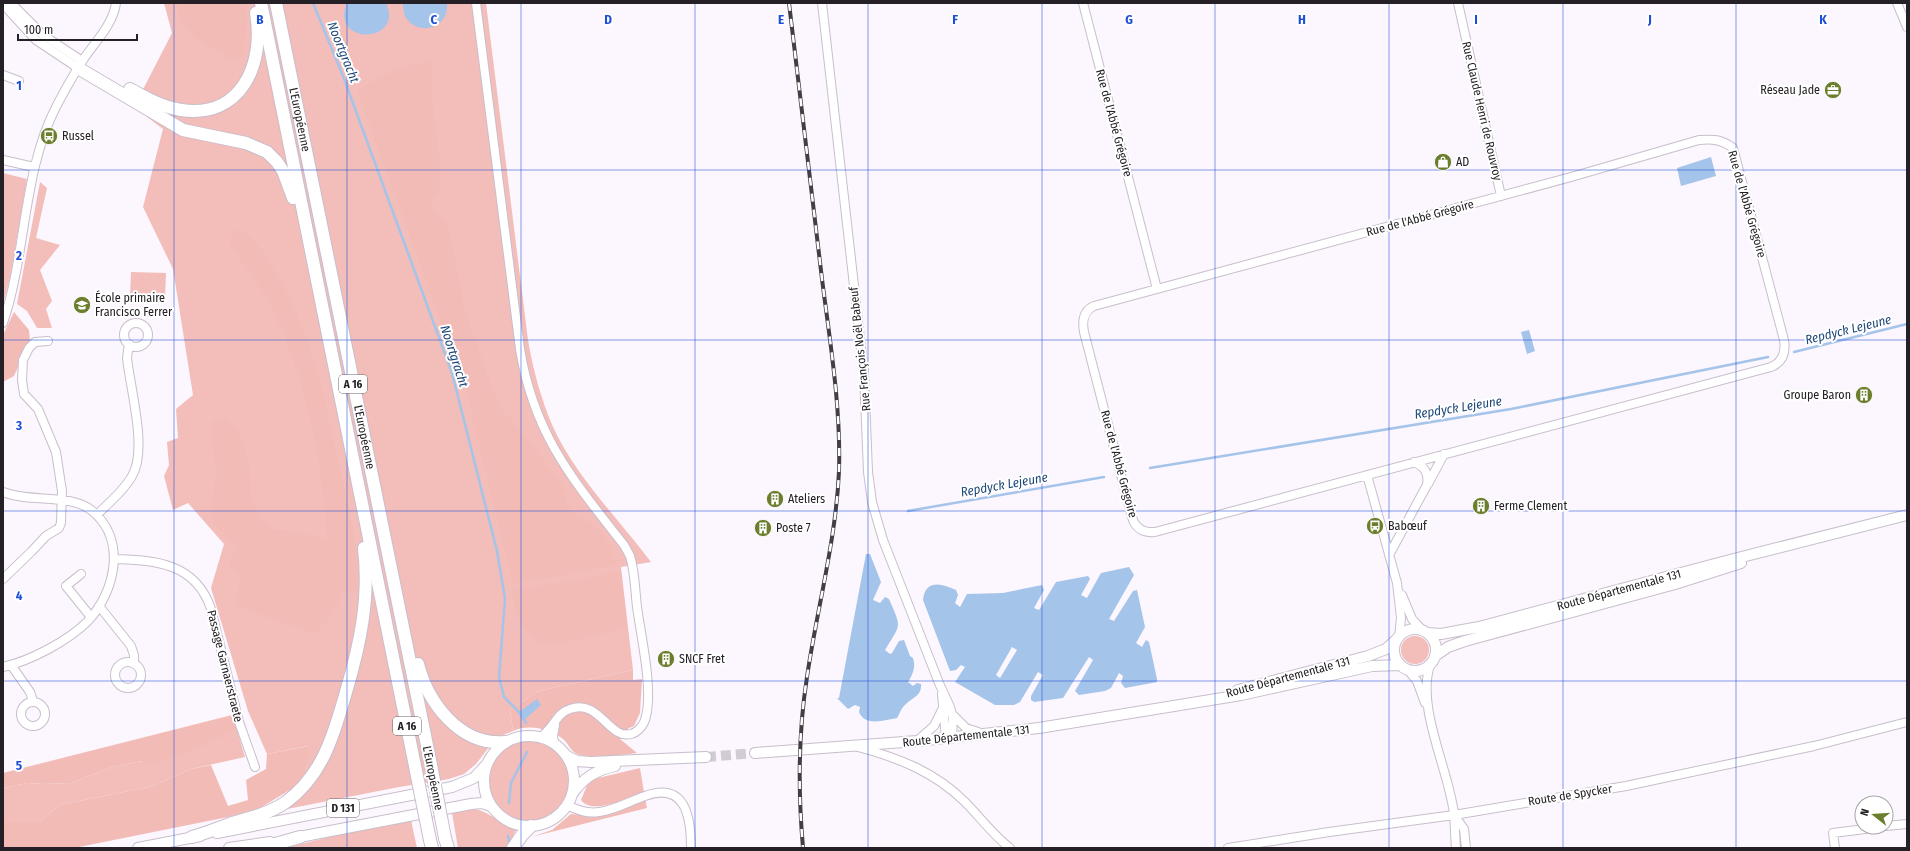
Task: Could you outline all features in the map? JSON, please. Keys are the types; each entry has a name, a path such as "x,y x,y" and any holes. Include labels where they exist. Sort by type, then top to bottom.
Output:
{"highway":[{"path":"80,65 162,105 188,110 204,110 215,107 229,100 238,92 246,83 251,72 256,56 258,39 254,3"},
{"name":"L'Européenne","path":"261,3 398,682 428,844"},
{"name":"L'Européenne","path":"276,3 447,843"},
{"path":"80,65 183,130 252,144 267,152 274,158 283,171 291,191 325,322"},
{"path":"192,838 260,816 285,802 307,782 328,748 338,721 357,650 366,602 366,568 355,469"},
{"path":"391,570 405,614 421,676 431,697 451,721 471,735 485,742 505,742"},
{"path":"513,847 531,826"},
{"path":"261,848 300,837"}],"main road":[{"name":"Route Départementale 131","path":"1425,632 1441,634 1479,627 1726,561 1810,541 1907,515"},
{"name":"Route Départementale 131","path":"1433,661 1448,647 1465,641 1676,584 1810,541"},
{"path":"1411,630 1425,632 1434,642 1433,661 1420,671 1404,668 1394,654 1397,639 1411,630"},
{"name":"Route Départementale 131","path":"1176,705 1368,656 1386,649 1397,639"},
{"name":"Route Départementale 131","path":"755,753 949,738 1082,722 1253,693 1372,666 1404,668"},
{"path":"637,762 604,768 592,774 582,781 566,805 552,820 531,826 520,825 507,821 491,806 484,786 484,774 493,753 505,742 519,736 540,737 554,743 567,756 576,761 637,762 706,757"},
{"path":"567,756 574,776 572,794"},
{"name":"D 131","path":"138,848 452,787 474,778 487,764"},
{"name":"D 131","path":"229,848 300,837 471,804 482,803 491,806"}],"street":[{"path":"11,3 43,35 80,65"},
{"path":"3,322 14,281 34,167 49,122 80,65 110,20 116,3"},
{"path":"476,3 520,349 525,378 537,415 553,448 580,489 624,545 630,556 646,678 647,715 644,723 635,732 628,734 619,732 596,712 586,708 569,709 561,714 548,732 540,737"},
{"name":"Rue François Noël Babeuf","path":"822,3 864,374 870,495 878,525 952,714 966,728 986,734"},
{"name":"Rue de l'Abbé Grégoire","path":"1082,3 1157,289"},
{"name":"Rue Claude Henri de Rouvroy","path":"1458,3 1501,196"},
{"path":"1896,3 1907,27"},
{"path":"3,4 36,40 80,65"},
{"path":"3,75 19,81"},
{"name":"Rue de l'Abbé Grégoire","path":"1714,139 1725,142 1733,148 1784,340 1784,355 1779,362 1771,367 1155,532 1146,532 1138,528 1132,517 1084,332 1083,321 1086,312 1094,306 1157,289 1501,196 1699,140 1714,139"},
{"path":"3,160 34,167"},
{"path":"3,579 46,536 59,528 62,519 63,501 55,449 38,409 24,394 22,382 23,360 28,348 37,341 48,341"},
{"path":"97,515 129,481 135,471 138,460 139,443 127,358 129,344"},
{"path":"1389,555 1444,454"},
{"path":"1414,462 1421,466 1427,473 1426,488"},
{"path":"1367,475 1397,583 1412,619 1425,632"},
{"path":"3,492 25,498 63,501 83,506 97,515 111,535 114,547 114,559 109,584 99,606 91,617 80,628 64,639 32,657 7,666 30,692 33,701"},
{"name":"Passage Garnaerstraete","path":"114,559 147,560 166,564 187,575 204,594 211,609 239,722 255,767"},
{"path":"81,574 66,586 91,617"},
{"path":"1397,583 1401,618 1397,639"},
{"path":"99,606 131,646 134,654 134,664"},
{"path":"1433,661 1426,684 1431,719 1454,815 1456,848"},
{"path":"1404,668 1418,681 1431,719"},
{"name":"Rue François Noël Babeuf","path":"939,684 944,704 949,738"},
{"path":"917,741 927,734 936,722 944,704"},
{"name":"Rue François Noël Babeuf","path":"949,738 952,714"},
{"path":"554,743 553,733 557,719"},
{"name":"Route de Spycker","path":"1228,848 1328,832 1454,815 1649,781 1814,746 1907,722"},
{"path":"857,746 902,760 939,780 966,803 997,837 1010,848"},
{"path":"566,805 585,812 598,812 653,793 670,794 681,800 687,809 691,848"},
{"path":"1454,815 1464,828 1466,848"},
{"path":"1894,825 1907,824"},
{"path":"1835,848 1834,833 1854,830"}],"shaded area":[{"path":"164,3 486,3 528,340 538,384 553,427 573,463 598,497 651,562 621,567 633,670 539,691 510,710 513,731 496,738 476,764 464,774 449,779 399,787 282,810 306,772 308,746 267,754 248,711 211,588 224,544 188,503 173,510 164,476 169,465 167,442 178,438 176,409 193,395 173,269 143,207 163,129 134,107 172,33"},
{"path":"176,3 246,3 247,22 244,53 241,57 231,60 196,38 184,25 179,15"},
{"path":"431,61 433,109 441,172 438,194 430,201 433,211 448,224 464,307 498,405 527,438 564,488 566,499 570,508 577,515 602,531 618,565 513,584 467,394 357,90 401,67"},
{"path":"3,173 27,179 10,278 3,304"},
{"path":"40,182 47,188 36,238 60,245 40,270 52,301 46,309 52,328 37,328 27,311 17,304"},
{"path":"235,230 246,234 258,245 269,261 290,300 306,336 315,364 331,427 353,527 357,562 357,592 344,593 322,626 311,634 300,627 285,624 235,605 241,578 229,566 237,546 226,538 212,521 213,496 217,473 211,424 216,419 227,420 242,438 249,465 251,500 262,522 274,530 289,530 327,540 325,509 316,447 302,386 281,327 267,299 255,279 231,247 230,238"},
{"path":"131,272 166,273 165,299 130,298"},
{"path":"14,312 29,330 30,341 14,376 3,382 3,335"},
{"path":"621,572 627,628 563,643 542,644 529,634 521,623 515,607 512,590"},
{"path":"1415,636 1425,640 1429,650 1425,660 1415,664 1405,660 1401,650 1405,640"},
{"path":"633,670 633,680 642,679 640,713 634,726 629,728 620,739 637,753 601,757 580,755 572,750 563,739 552,732 538,728 525,728 513,731 510,710 539,691"},
{"path":"232,715 237,730 170,759 146,764 143,761 112,767 71,783 27,783 3,788 3,773"},
{"path":"237,730 245,757 191,769 153,786 60,805 39,822 3,822 3,788 27,783 71,783 112,767 174,757"},
{"path":"529,741 544,744 557,753 566,766 569,781 566,796 557,809 544,818 529,821 514,818 501,809 492,796 489,781 492,766 501,753 514,744"},
{"path":"309,746 306,772 298,785 260,808 228,817 74,848 3,848 3,822 39,822 60,805 153,786 191,769 211,765 228,806 248,800 246,780 266,769 267,754"},
{"path":"640,768 644,792 621,801 602,806 586,804 581,800 588,783 594,779"},
{"path":"645,798 647,808 531,837 552,830 571,814 591,816"},
{"path":"473,809 488,814 516,830 507,848 458,848 452,813"},
{"path":"411,820 417,848 284,848 346,833"}],"water":[{"path":"347,3 386,3 389,17 385,26 377,32 367,34 356,33 348,27 344,17"},
{"path":"403,3 447,3 446,14 441,22 434,26 425,28 417,27 409,22 404,14"},
{"path":"1711,157 1716,176 1681,186 1677,168"},
{"path":"1529,330 1535,351 1527,354 1521,332"},
{"path":"866,554 870,554 881,582 873,600 880,603 885,597 889,599 898,621 897,630 885,650 890,654 892,653 899,641 904,640 910,656 913,658 914,664 913,673 908,682 913,686 917,683 921,684 919,694 904,706 897,718 881,721 866,720 859,712 860,707 855,705 848,709 837,698 839,698"},
{"path":"1129,567 1134,575 1109,619 1114,621 1133,591 1137,590 1145,627 1136,643 1142,647 1146,640 1149,642 1157,682 1125,688 1121,683 1123,676 1119,673 1111,688 1105,691 1079,695 1075,691 1093,660 1089,657 1063,698 1034,702 1031,700 1031,696 1043,675 1038,672 1020,702 1014,705 995,705 955,682 965,667 961,665 956,670 950,671 923,600 924,593 931,586 935,584 956,590 958,595 955,603 960,607 967,594 1003,593 1042,585 1044,590 1034,608 1039,610 1056,582 1088,576 1090,579 1081,595 1087,598 1101,573","holes":["1012,647 1017,650 1000,678 996,675"]},
{"path":"537,699 541,705 523,721 518,713"}],"waterway":[{"name":"Noortgracht","path":"313,3 343,76 452,373 497,551 505,599 499,677 504,697 520,713"},
{"name":"Repdyck Lejeune","path":"1794,352 1907,324"},
{"name":"Repdyck Lejeune","path":"1150,468 1511,409 1768,357"},
{"name":"Repdyck Lejeune","path":"908,511 1104,477"},
{"name":"Noortgracht","path":"523,718 526,723"},
{"name":"Noortgracht","path":"509,803 511,783 527,752"},
{"name":"Noortgracht","path":"508,836 510,845"}],"tunnel":[{"path":"706,757 755,753"}],"railway":[{"path":"789,3 837,399 839,447 839,471 834,523 811,651 804,698 800,741 800,805 803,848"}],"place":[{"name":"Réseau Jade","path":"1833,90"},
{"name":"Russel","path":"49,136"},
{"name":"AD","path":"1443,162"},
{"name":"École primaire Francisco Ferrer","path":"82,305"},
{"name":"Groupe Baron","path":"1864,395"},
{"name":"Ateliers","path":"775,499"},
{"name":"Ferme Clement","path":"1481,506"},
{"name":"Babœuf","path":"1375,526"},
{"name":"Poste 7","path":"763,528"},
{"name":"SNCF Fret","path":"666,659"}]}
